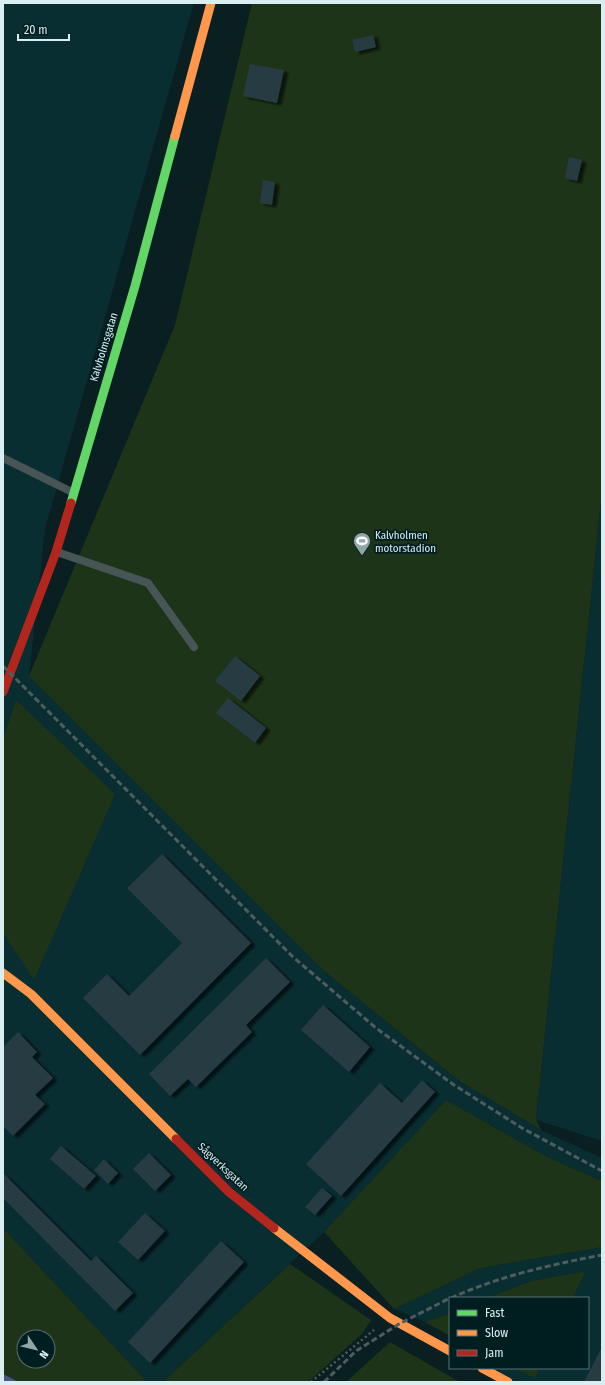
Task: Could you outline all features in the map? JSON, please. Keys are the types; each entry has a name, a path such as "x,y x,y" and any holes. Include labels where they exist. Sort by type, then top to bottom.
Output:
{"street":[{"name":"Kalvholmsgatan","path":"3,692 56,552 135,286 211,3"},
{"name":"Sågverksgatan","path":"3,973 31,994 229,1192 390,1318 449,1350"},
{"path":"484,1369 508,1382"}],"lane":[{"path":"3,458 73,492"},
{"path":"56,552 148,583 194,647"}],"path":[{"path":"311,1382 348,1350 390,1318"}],"shaded area":[{"path":"3,3 194,3 45,529 29,676 323,970 458,1080 541,1130 602,1158 602,1181 549,1158 446,1100 324,1232 163,1382 147,1382 3,1228"},
{"path":"602,492 602,1141 536,1120"},
{"path":"602,1247 602,1382 492,1382 500,1369 515,1369 534,1377 538,1369 589,1369 589,1297 573,1297 586,1271 531,1281 490,1297 449,1297 449,1313 425,1322 394,1309 481,1268"}],"green space":[{"name":"Kalvholmen motorstadion","path":"252,3 602,3 602,492 536,1119 541,1130 458,1080 323,970 29,676 175,325"},
{"path":"16,700 115,794 34,980 3,933 3,739"},
{"path":"446,1100 549,1158 602,1181 602,1247 481,1268 394,1309 324,1232"},
{"path":"3,1228 147,1382 19,1382 3,1374"},
{"path":"290,1264 371,1320 362,1334 308,1382 163,1382"},
{"path":"586,1271 573,1297 490,1297 531,1281"},
{"path":"449,1313 449,1335 425,1322"},
{"path":"390,1342 460,1382 346,1382"},
{"path":"515,1369 539,1369 535,1378"}],"water":[{"path":"3,1374 19,1382 3,1382"}],"building":[{"path":"373,35 376,47 355,52 352,40"},
{"path":"250,64 284,70 277,103 243,96"},
{"path":"569,157 582,160 577,181 565,178"},
{"path":"263,180 275,182 272,205 260,203"},
{"path":"235,656 260,676 241,701 215,681"},
{"path":"228,698 266,728 255,743 216,713"},
{"path":"162,854 251,943 140,1055 83,998 107,974 129,996 182,943 127,888"},
{"path":"266,958 290,982 246,1025 252,1032 196,1087 188,1079 170,1096 149,1074"},
{"path":"323,1005 370,1047 349,1072 301,1030"},
{"path":"18,1032 37,1052 32,1057 53,1078 35,1095 45,1104 13,1136 3,1126 3,1047"},
{"path":"422,1080 435,1092 341,1196 306,1164 380,1083 402,1103"},
{"path":"61,1146 96,1176 84,1189 50,1159"},
{"path":"149,1153 171,1175 155,1191 133,1169"},
{"path":"104,1159 118,1173 108,1184 94,1170"},
{"path":"4,1174 91,1261 96,1256 133,1293 115,1311 3,1198"},
{"path":"322,1188 332,1196 315,1215 305,1207"},
{"path":"145,1213 165,1231 138,1260 118,1242"},
{"path":"221,1241 244,1262 150,1363 128,1342"},
{"path":"602,1347 602,1382 584,1382"}],"railway":[{"path":"3,666 293,957 376,1028 454,1085 522,1128 602,1171"},
{"path":"453,1297 506,1277 602,1255"},
{"path":"324,1382 356,1351 399,1324 449,1299"}],"traffic: fast":[{"path":"71,503 135,286 175,136"}],"traffic: slow":[{"path":"175,136 211,3"},
{"path":"3,973 31,994 176,1139"},
{"path":"274,1228 390,1318 449,1350"},
{"path":"484,1369 508,1382"}],"traffic: jam":[{"path":"3,692 56,552 71,503"},
{"path":"176,1139 229,1192 274,1228"}],"place":[{"name":"Kalvholmen motorstadion","path":"362,556"}]}
